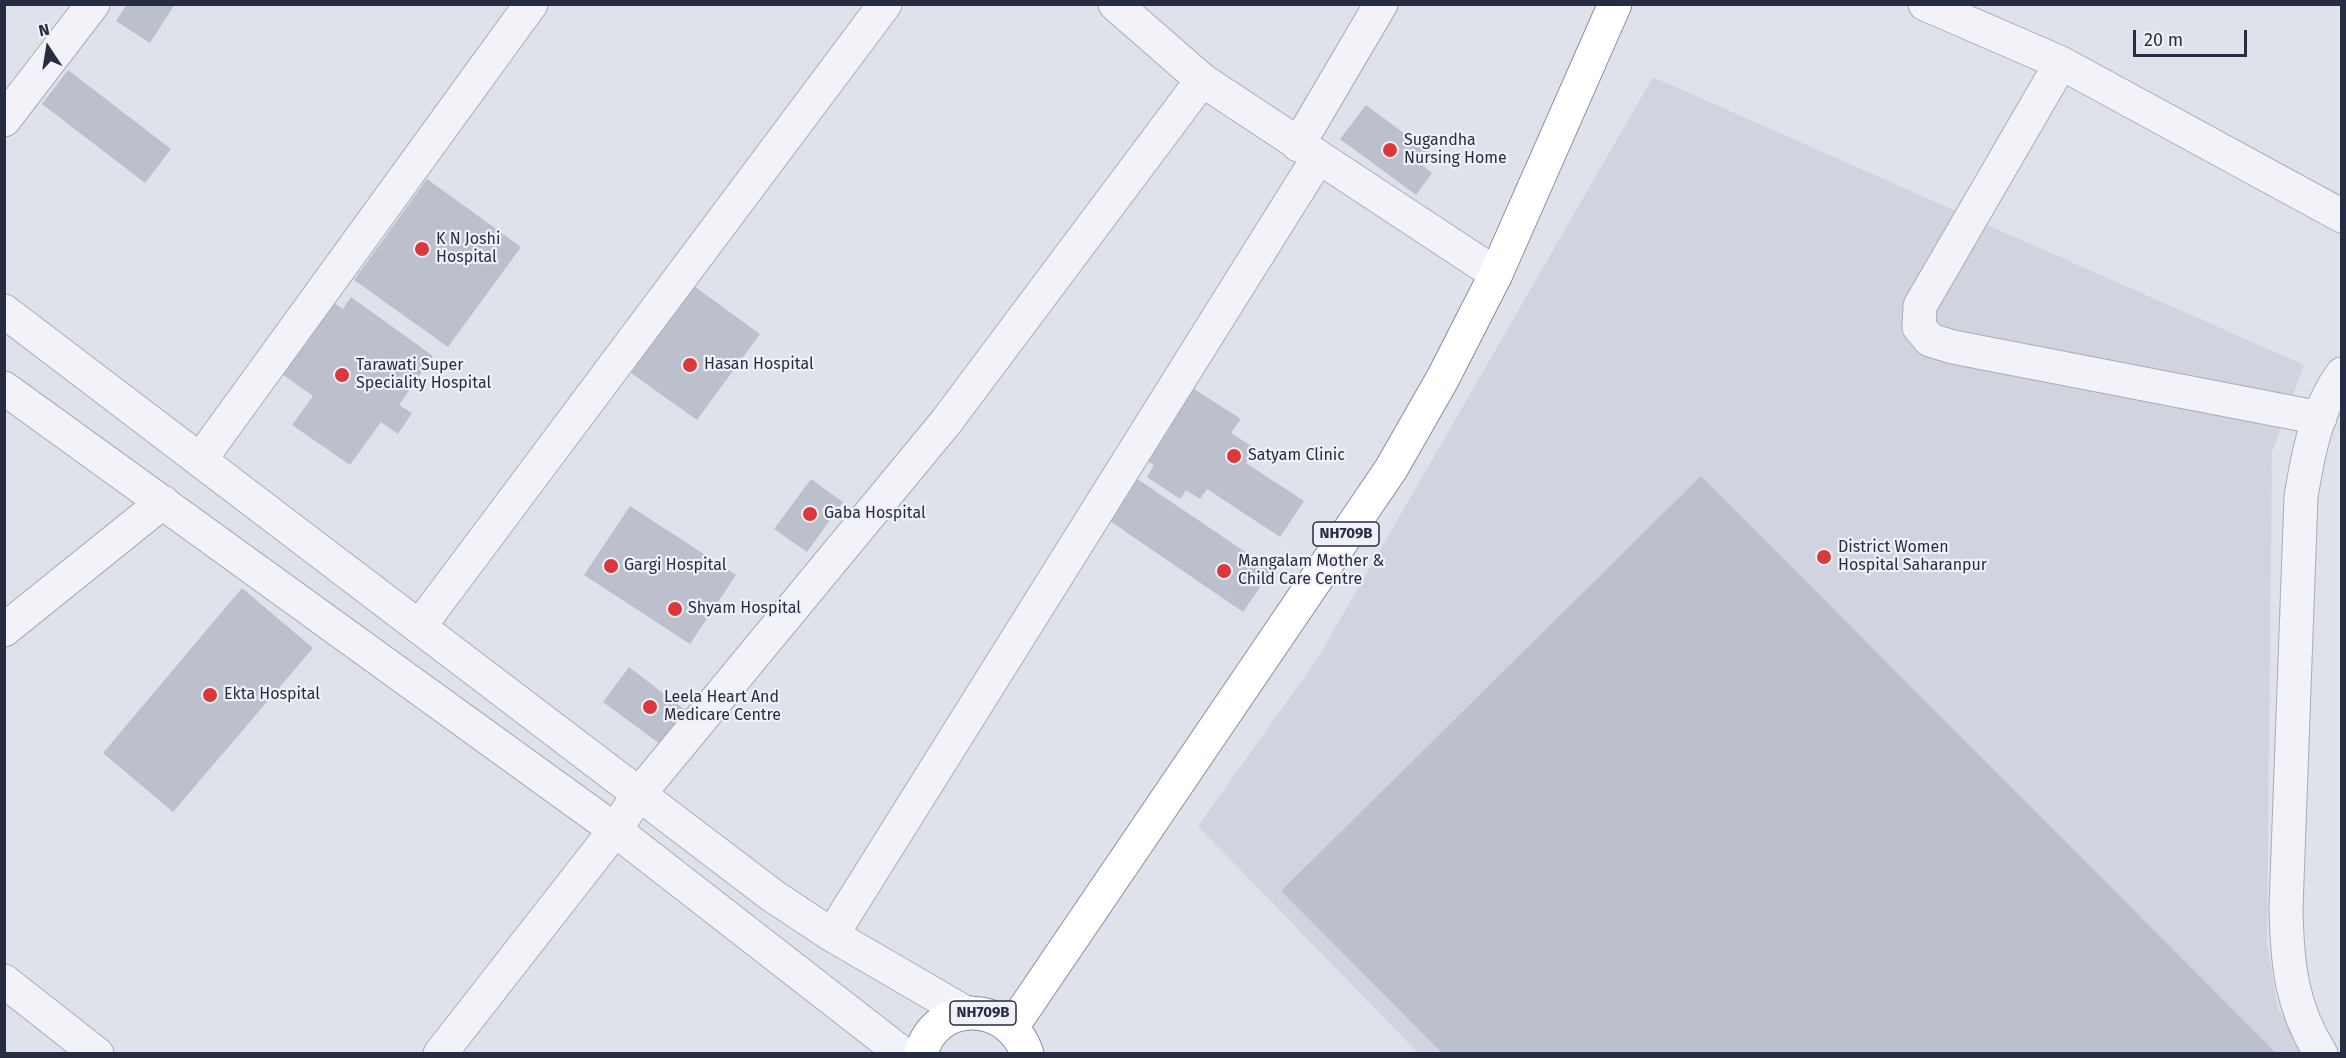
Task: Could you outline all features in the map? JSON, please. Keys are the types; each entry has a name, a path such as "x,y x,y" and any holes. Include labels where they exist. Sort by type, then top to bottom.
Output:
{"highway":[{"name":"NH709B","path":"921,1053 928,1037 939,1026 951,1017 966,1012 983,1013 999,1018 1019,1040 1391,469 1443,378 1497,274 1615,4"}],"street":[{"path":"4,120 93,4"},
{"path":"200,460 531,4"},
{"path":"420,627 885,4"},
{"path":"1115,4 1202,80 1308,152 1497,274"},
{"path":"832,934 1308,152 1381,4"},
{"path":"1925,4 2061,63 2342,216"},
{"path":"2061,63 1920,306 1919,327 1930,340 1953,347 2320,418"},
{"path":"440,1053 615,830 639,794 946,422 1202,80"},
{"path":"4,311 773,896 832,934 966,1012"},
{"path":"2321,1053 2297,1008 2287,958 2286,908 2301,496 2311,440 2332,387 2342,374"},
{"path":"4,388 615,830 903,1053"},
{"path":"4,630 163,502"},
{"path":"4,981 97,1053"}],"shaded area":[{"name":"District Women Hospital Saharanpur","path":"1653,77 2304,365 2272,452 2267,943 2278,1009 2309,1053 1418,1053 1198,826 1316,661"}],"building":[{"path":"127,4 175,4 150,43 116,21"},
{"path":"68,70 171,149 145,183 42,104"},
{"path":"1366,105 1432,154 1423,166 1432,173 1416,195 1340,139"},
{"path":"427,179 521,247 448,347 354,280"},
{"path":"694,286 760,334 697,420 631,373"},
{"path":"351,297 433,356 399,405 412,413 398,434 381,422 350,465 292,425 313,396 279,372 330,300 343,309"},
{"path":"1194,389 1241,419 1231,433 1256,449 1246,463 1304,501 1280,537 1207,489 1200,499 1186,490 1180,499 1147,477 1154,465 1146,461"},
{"path":"1133,476 1272,570 1243,612 1104,517"},
{"path":"1701,476 2277,1054 1443,1054 1281,891"},
{"path":"811,479 843,502 807,552 774,529"},
{"path":"630,506 736,575 690,644 584,575"},
{"path":"242,588 313,648 173,812 103,753"},
{"path":"629,667 689,713 664,747 603,702"}],"place":[{"name":"Sugandha Nursing Home","path":"1390,150"},
{"name":"K N Joshi Hospital","path":"422,249"},
{"name":"Hasan Hospital","path":"690,365"},
{"name":"Tarawati Super Speciality Hospital","path":"342,375"},
{"name":"Satyam Clinic","path":"1234,456"},
{"name":"Gaba Hospital","path":"810,514"},
{"name":"District Women Hospital Saharanpur","path":"1824,557"},
{"name":"Gargi Hospital","path":"611,566"},
{"name":"Mangalam Mother & Child Care Centre","path":"1224,571"},
{"name":"Shyam Hospital","path":"675,609"},
{"name":"Ekta Hospital","path":"210,695"},
{"name":"Leela Heart And Medicare Centre","path":"650,707"}]}
